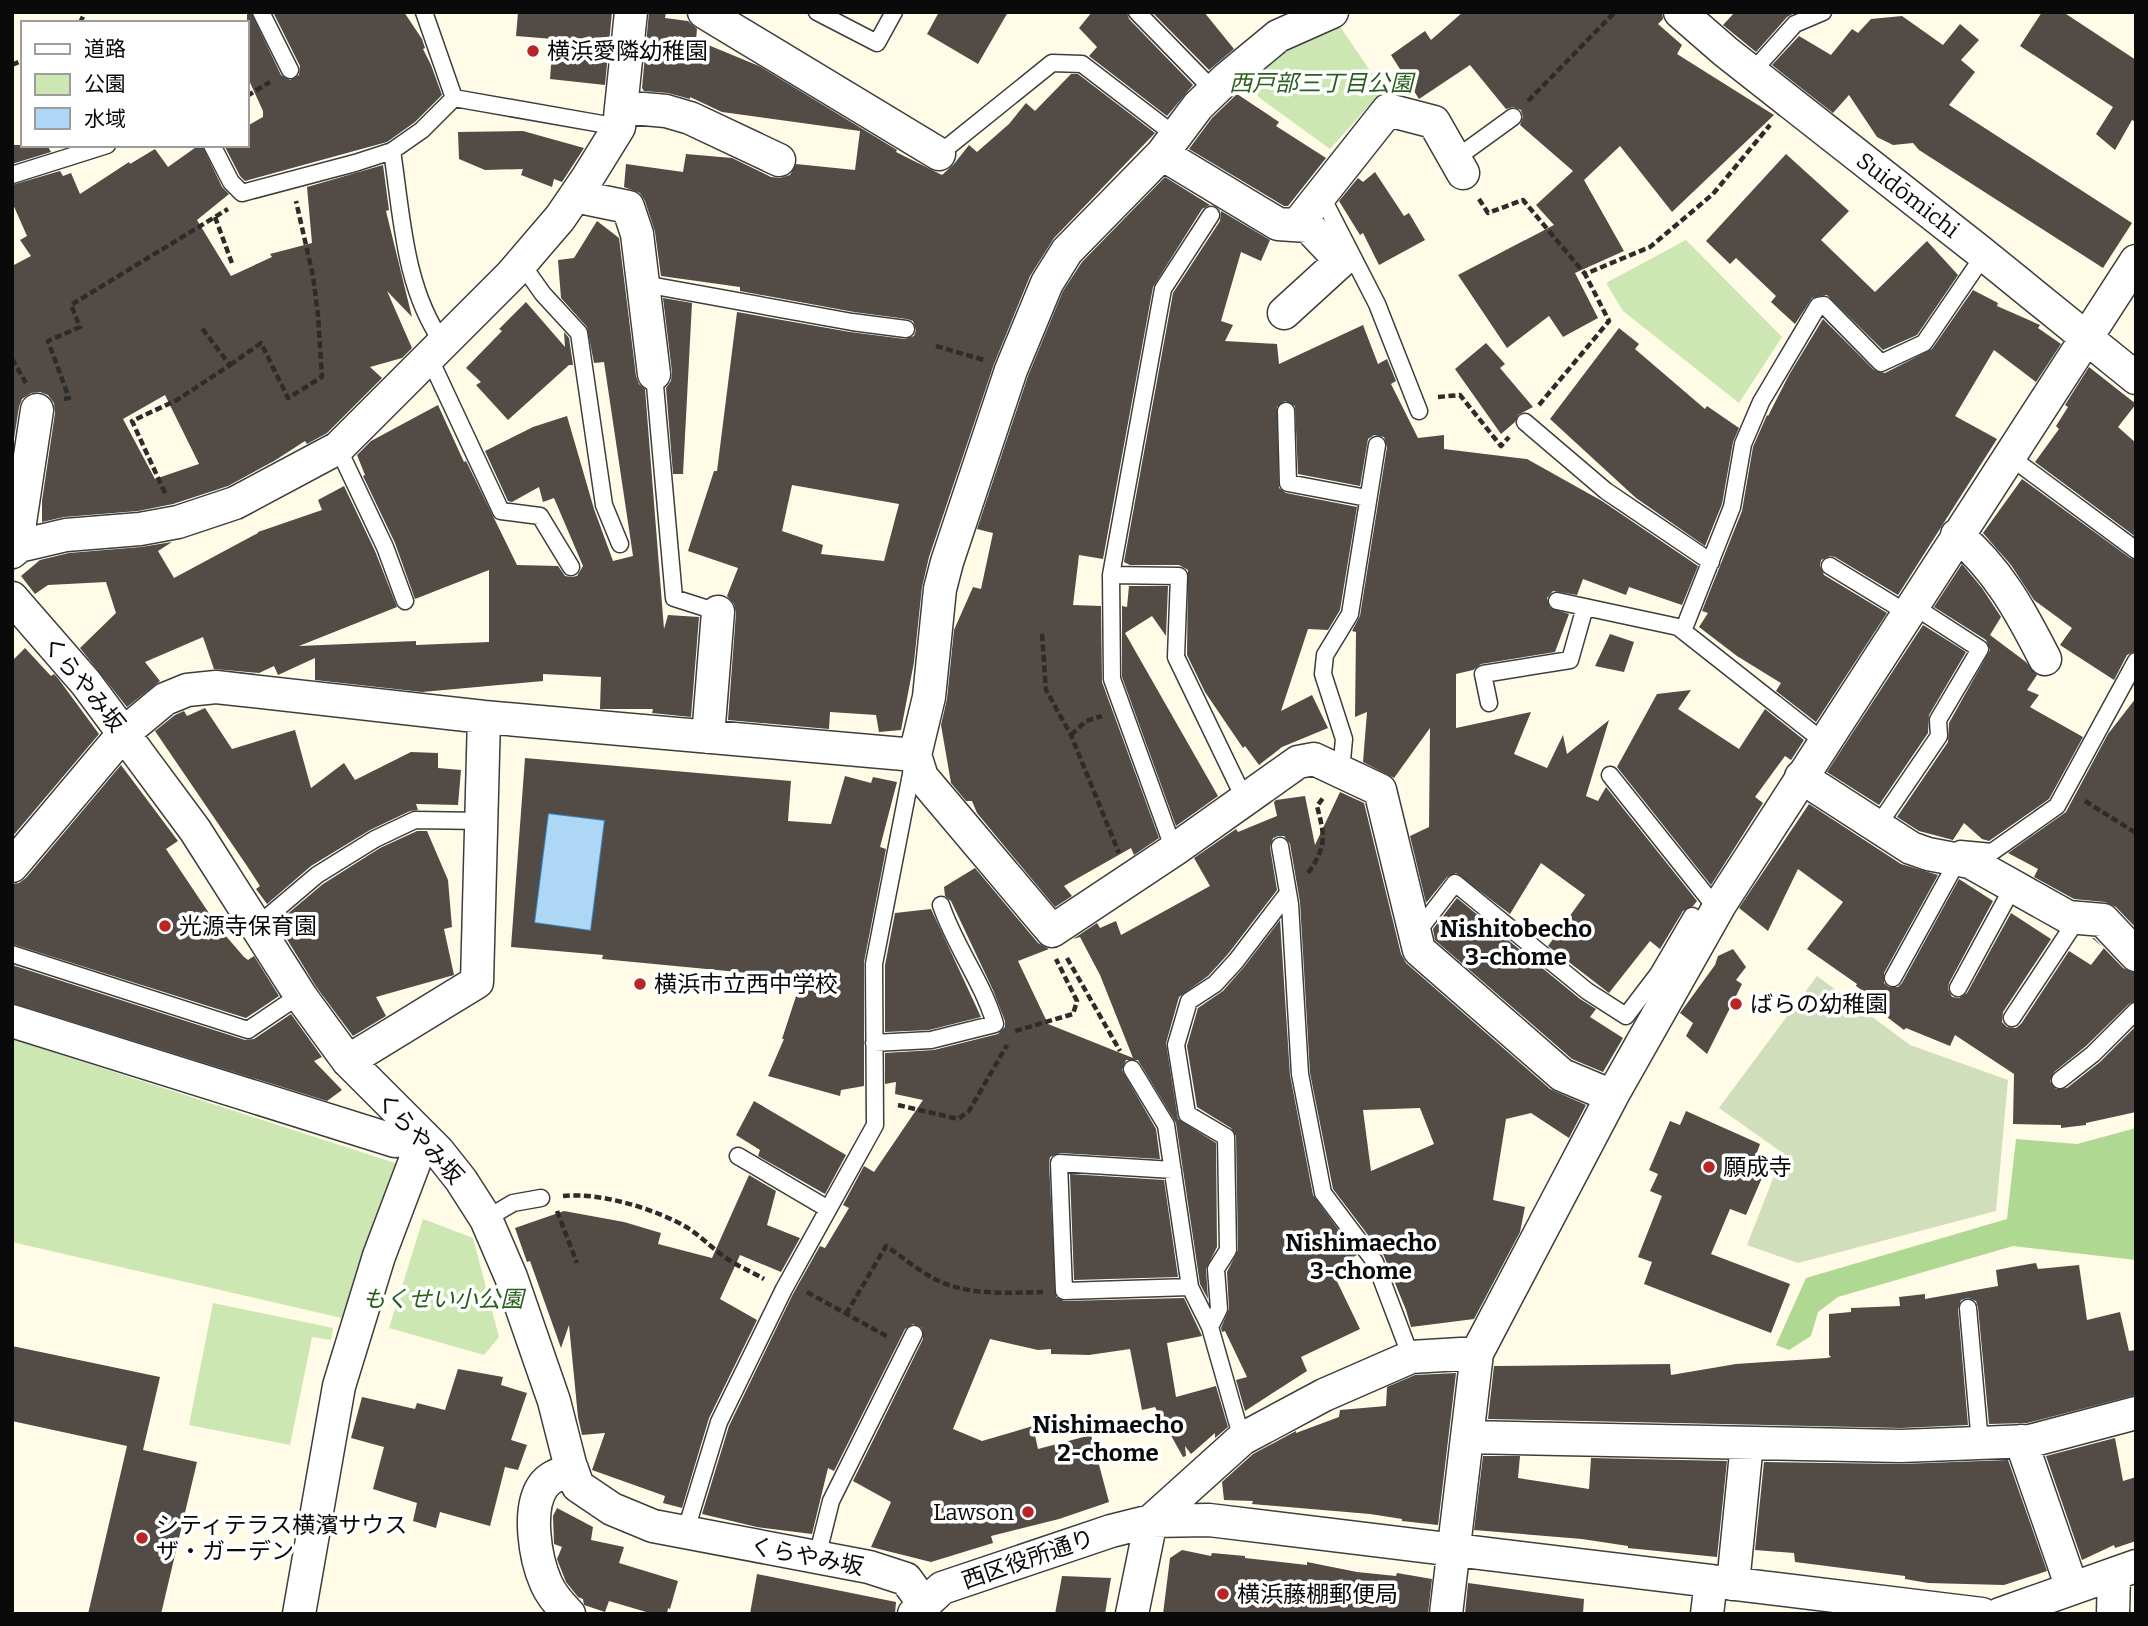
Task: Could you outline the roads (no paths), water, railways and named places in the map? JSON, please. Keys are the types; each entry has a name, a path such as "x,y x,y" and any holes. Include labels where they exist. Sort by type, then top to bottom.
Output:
{"street":[{"path":"14,550 19,546 66,535 140,529 178,522 235,503 338,449 521,263 575,197 620,117 631,12"},
{"path":"704,12 939,154"},
{"path":"1332,12 1278,36 1198,106 1169,145 1067,251 1047,283 1011,370 947,562 940,589 929,697 915,755 922,777 1052,931 1174,850 1297,762 1314,759 1380,790 1419,950 1562,1075 1612,1096"},
{"name":"Suidōmichi","path":"1680,12 2136,378"},
{"path":"1297,225 1388,110 1434,122 1459,166"},
{"path":"620,117 666,111 691,118 779,160"},
{"path":"1169,145 1279,224 1308,226 1341,261 1284,313"},
{"path":"575,197 628,207 637,234 654,374"},
{"path":"1447,1614 1477,1353 1612,1096 1712,918 2136,261"},
{"path":"14,550 47,405"},
{"path":"1957,536 1979,553 2006,587 2045,659"},
{"name":"くらやみ坂","path":"12,598 86,683 195,830 300,995 348,1061 424,1137 461,1180 486,1219 510,1276 554,1401 578,1486 612,1509 653,1526 869,1567 906,1579 919,1609"},
{"path":"708,737 718,612"},
{"path":"12,866 124,733 165,699 187,690 216,687 484,717 915,755"},
{"path":"348,1061 477,982 484,717"},
{"path":"1801,777 1906,845 1928,854 1970,862 2068,917 2103,920 2136,955"},
{"path":"12,1021 395,1141 424,1137 379,1256 339,1385 299,1614"},
{"path":"1132,1614 1151,1521 1241,1439 1324,1395 1411,1357 1477,1353"},
{"path":"1468,1437 1901,1446 2021,1441 2136,1413"},
{"path":"2021,1441 2072,1588"},
{"path":"1707,1614 1722,1582 1748,1443"},
{"path":"569,1614 546,1585 534,1540 535,1514 543,1486 552,1477 572,1469"},
{"name":"西区役所通り","path":"919,1609 942,1588 1111,1531 1151,1521 1209,1520 1982,1614"},
{"path":"2000,1614 2125,1570"},
{"path":"2113,1614 2125,1570"}],"lane":[{"path":"261,12 290,71"},
{"path":"424,12 454,98"},
{"path":"817,12 877,43 894,12"},
{"path":"1137,12 1214,91"},
{"path":"1752,72 1795,24 1823,12"},
{"path":"939,154 1052,63 1082,65 1169,145"},
{"path":"454,98 620,117"},
{"path":"213,147 231,182 242,193 392,151 422,130 454,98"},
{"path":"1459,166 1513,117"},
{"path":"12,175 101,147"},
{"path":"392,151 415,290 436,350 501,511 540,516 571,568"},
{"path":"1321,195 1377,304 1419,411"},
{"path":"1174,850 1112,679 1111,575 1163,289 1211,215"},
{"path":"1683,631 1732,507 1743,444 1761,402 1818,306 1824,305 1881,363 1924,343 1984,254"},
{"path":"521,263 543,294 579,332 604,505 620,544"},
{"path":"644,284 852,322 905,328"},
{"path":"654,374 674,598 718,612"},
{"path":"1286,411 1288,483 1367,498"},
{"path":"1525,422 1606,491 1711,562"},
{"path":"1341,771 1344,739 1323,674 1325,656 1350,614 1377,445"},
{"path":"338,449 385,547 405,601"},
{"path":"2008,456 2136,550"},
{"path":"1830,566 1980,649 1938,720 1939,736 1877,827"},
{"path":"1111,575 1179,576 1177,657 1245,800"},
{"path":"1557,601 1678,627 1824,741"},
{"path":"1489,703 1483,674 1570,660 1585,607"},
{"path":"1906,845 1992,852 2057,806 2136,661"},
{"path":"685,1534 719,1422 786,1286 875,1125 874,964 915,755"},
{"path":"1610,775 1712,918"},
{"path":"257,926 317,875 375,839 415,820 482,821"},
{"path":"1280,846 1288,893 1300,1074 1323,1193 1375,1262 1411,1357"},
{"path":"1893,978 1958,860"},
{"path":"1415,935 1455,883 1587,991 1626,1016 1658,974 1692,916 1712,918"},
{"path":"1958,988 2014,885"},
{"path":"1187,1114 1176,1045 1189,1001 1215,984 1288,893"},
{"path":"874,1043 931,1040 995,1024 990,1007 940,905"},
{"path":"2012,1018 2078,918"},
{"path":"12,954 248,1030 300,995"},
{"path":"2060,1080 2093,1054 2136,1012"},
{"path":"1132,1069 1166,1125 1190,1287 1210,1327 1241,1439"},
{"path":"1166,1125 1187,1114"},
{"path":"1187,1114 1226,1137 1228,1250 1216,1269 1219,1309 1210,1327"},
{"path":"738,1156 828,1209"},
{"path":"1173,1170 1059,1163 1064,1291 1190,1287"},
{"path":"486,1219 513,1203 541,1198"},
{"path":"1968,1308 1980,1443"},
{"path":"817,1557 831,1501 911,1341"}],"water":[{"path":"548,813 605,820 591,931 534,923"}],"place":[{"name":"横浜愛隣幼稚園","path":"533,51"},
{"name":"光源寺保育園","path":"165,926"},
{"name":"横浜市立西中学校","path":"640,984"},
{"name":"ばらの幼稚園","path":"1736,1004"},
{"name":"願成寺","path":"1709,1167"},
{"name":"Lawson","path":"1028,1512"},
{"name":"シティテラス横濱サウス ザ・ガーデン","path":"142,1538"},
{"name":"横浜藤棚郵便局","path":"1223,1594"}],"district":[{"name":"Nishitobecho 3-chome","path":"1516,943"},
{"name":"Nishimaecho 3-chome","path":"1361,1257"},
{"name":"Nishimaecho 2-chome","path":"1108,1439"}],"park label":[{"name":"西戸部三丁目公園","path":"1321,83"},
{"name":"もくせい小公園","path":"443,1299"}]}
